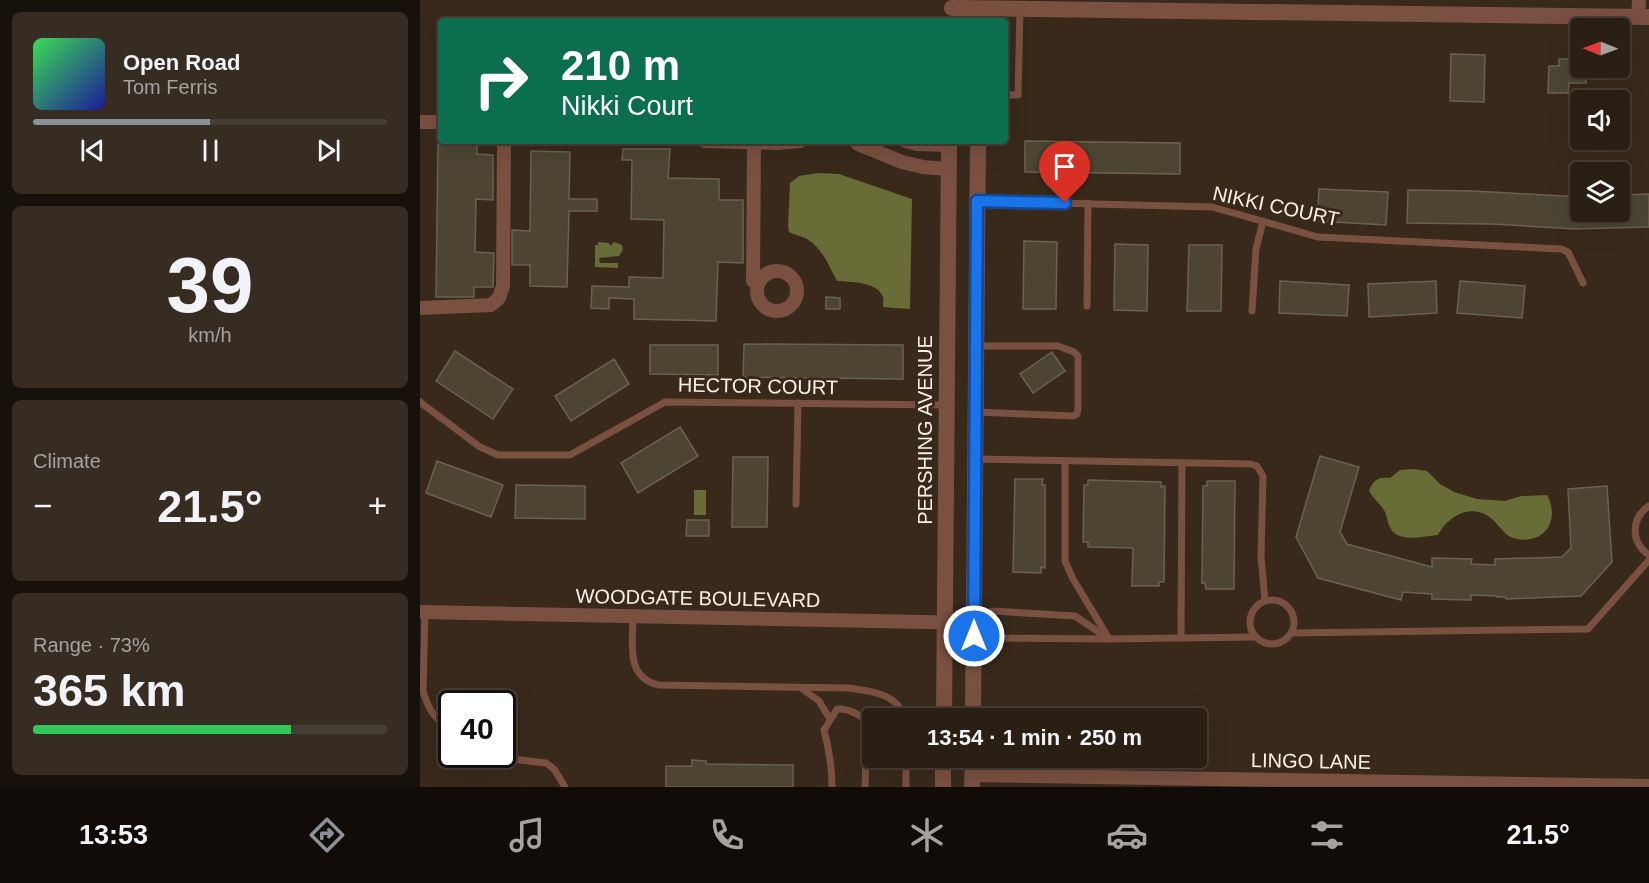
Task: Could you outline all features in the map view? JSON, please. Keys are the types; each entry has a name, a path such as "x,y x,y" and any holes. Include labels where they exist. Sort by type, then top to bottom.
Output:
{"street":[{"path":"952,10 1020,8 1642,11"},
{"path":"420,122 438,122"},
{"path":"420,308 491,305 499,298 503,285 504,144"},
{"path":"754,144 753,281 760,281"},
{"path":"858,144 892,159 923,167 948,169"},
{"path":"892,159 897,144"},
{"name":"PERSHING AVENUE","path":"944,708 949,144"},
{"path":"973,708 978,144"},
{"name":"WOODGATE BOULEVARD","path":"423,613 974,623"},
{"path":"943,768 943,787"},
{"name":"LINGO LANE","path":"972,781 1649,786"}],"lane":[{"path":"1008,95 1018,95 1020,8"},
{"name":"NIKKI COURT","path":"977,201 1212,207 1318,237 1561,249 1568,252 1583,283"},
{"path":"1087,306 1088,203"},
{"path":"1251,311 1256,249 1263,221"},
{"path":"976,346 1059,346 1074,352 1078,356 1078,408 1077,414 1073,416 976,412"},
{"name":"HECTOR COURT","path":"420,402 480,447 498,455 570,455 665,402 946,405"},
{"path":"796,504 798,403"},
{"path":"975,459 1251,464 1257,466 1263,476 1261,556 1266,601"},
{"path":"1065,460 1065,561 1073,579 1109,639"},
{"path":"1181,637 1182,463"},
{"path":"1649,506 1642,510 1635,527 1638,544 1649,555"},
{"path":"1291,633 1588,629 1649,560"},
{"path":"1273,600 1280,602 1291,612 1293,619 1291,633 1287,639 1267,644 1255,637 1251,631 1250,616 1259,604 1273,600"},
{"path":"1109,639 1075,616 992,611 974,623 991,638 1109,639 1255,637"},
{"path":"423,613 423,691 427,703 438,719"},
{"path":"633,616 634,666 649,683 848,688 868,690 889,696 901,708"},
{"path":"801,688 819,701 830,719"},
{"path":"832,787 832,770 824,730 837,709 847,709 861,715 867,723 865,787"},
{"path":"516,760 546,764 554,769 565,787"},
{"path":"906,768 906,787"}],"shaded area":[{"path":"819,173 839,174 912,199 910,309 883,307 883,297 875,288 863,283 837,281 818,248 807,239 789,232 790,183 799,176"},
{"path":"598,242 609,243 610,246 614,242 622,245 623,250 619,256 599,258 600,263 618,263 618,268 595,267 595,245 598,245"},
{"path":"1400,470 1427,471 1440,484 1454,492 1477,499 1505,501 1521,496 1547,495 1551,504 1551,521 1543,534 1536,538 1517,539 1506,534 1484,514 1469,512 1454,517 1438,535 1411,538 1398,536 1390,527 1384,510 1369,491 1377,480 1390,478"},
{"path":"694,490 706,490 706,515 694,515"}],"building":[{"path":"1451,54 1485,55 1484,102 1450,101"},
{"path":"1559,59 1570,59 1570,78 1586,78 1586,83 1569,83 1568,93 1548,93 1549,66 1559,66"},
{"path":"438,141 438,144 477,144 477,154 493,155 493,200 476,199 475,252 494,253 493,287 474,287 474,297 436,297"},
{"path":"1025,141 1180,143 1180,174 1025,172"},
{"path":"623,149 670,149 668,178 719,179 719,200 743,200 743,263 718,262 716,321 634,319 634,299 609,298 609,309 591,308 592,286 629,287 629,277 663,278 664,220 631,219 632,160 622,160"},
{"path":"531,151 570,152 569,199 597,199 597,211 569,211 567,287 530,286 530,265 512,265 512,230 530,231"},
{"path":"1319,189 1388,192 1386,225 1317,221"},
{"path":"1408,190 1570,196 1570,222 1630,222 1630,195 1649,194 1649,227 1576,229 1492,224 1407,223"},
{"path":"1024,241 1057,242 1056,309 1023,309"},
{"path":"1115,244 1148,245 1147,311 1114,310"},
{"path":"1189,245 1222,245 1221,311 1187,311"},
{"path":"1280,281 1349,285 1347,316 1279,313"},
{"path":"1436,281 1437,313 1369,317 1368,284"},
{"path":"1460,281 1525,286 1522,318 1457,313"},
{"path":"826,297 840,298 840,309 826,309"},
{"path":"744,344 903,345 903,379 743,377"},
{"path":"650,345 718,345 718,375 650,374"},
{"path":"455,351 513,389 493,419 436,381"},
{"path":"1052,352 1065,371 1033,393 1020,374"},
{"path":"614,359 629,384 571,421 555,396"},
{"path":"680,427 698,456 638,493 621,463"},
{"path":"1320,456 1359,467 1340,532 1347,544 1432,567 1432,558 1472,559 1471,564 1495,565 1495,559 1562,557 1571,548 1568,489 1607,486 1612,562 1581,596 1506,599 1497,596 1471,595 1471,600 1432,599 1432,594 1403,592 1401,600 1318,578 1296,537"},
{"path":"733,457 768,457 767,527 732,527"},
{"path":"437,461 503,485 491,517 426,493"},
{"path":"1015,479 1043,479 1042,485 1045,485 1045,568 1041,567 1041,573 1013,572"},
{"path":"1088,480 1161,482 1161,487 1165,486 1164,582 1159,582 1159,586 1132,586 1133,548 1088,547 1088,542 1083,542 1084,485 1088,485"},
{"path":"1207,481 1235,481 1234,589 1206,589 1205,583 1202,583 1203,486 1207,486"},
{"path":"516,485 585,486 585,519 515,518"},
{"path":"687,520 709,520 709,536 686,536"},
{"path":"692,760 706,761 706,764 793,765 793,787 666,787 666,766 692,766"}],"route":[{"path":"974,636 977,201 1065,203"}]}
